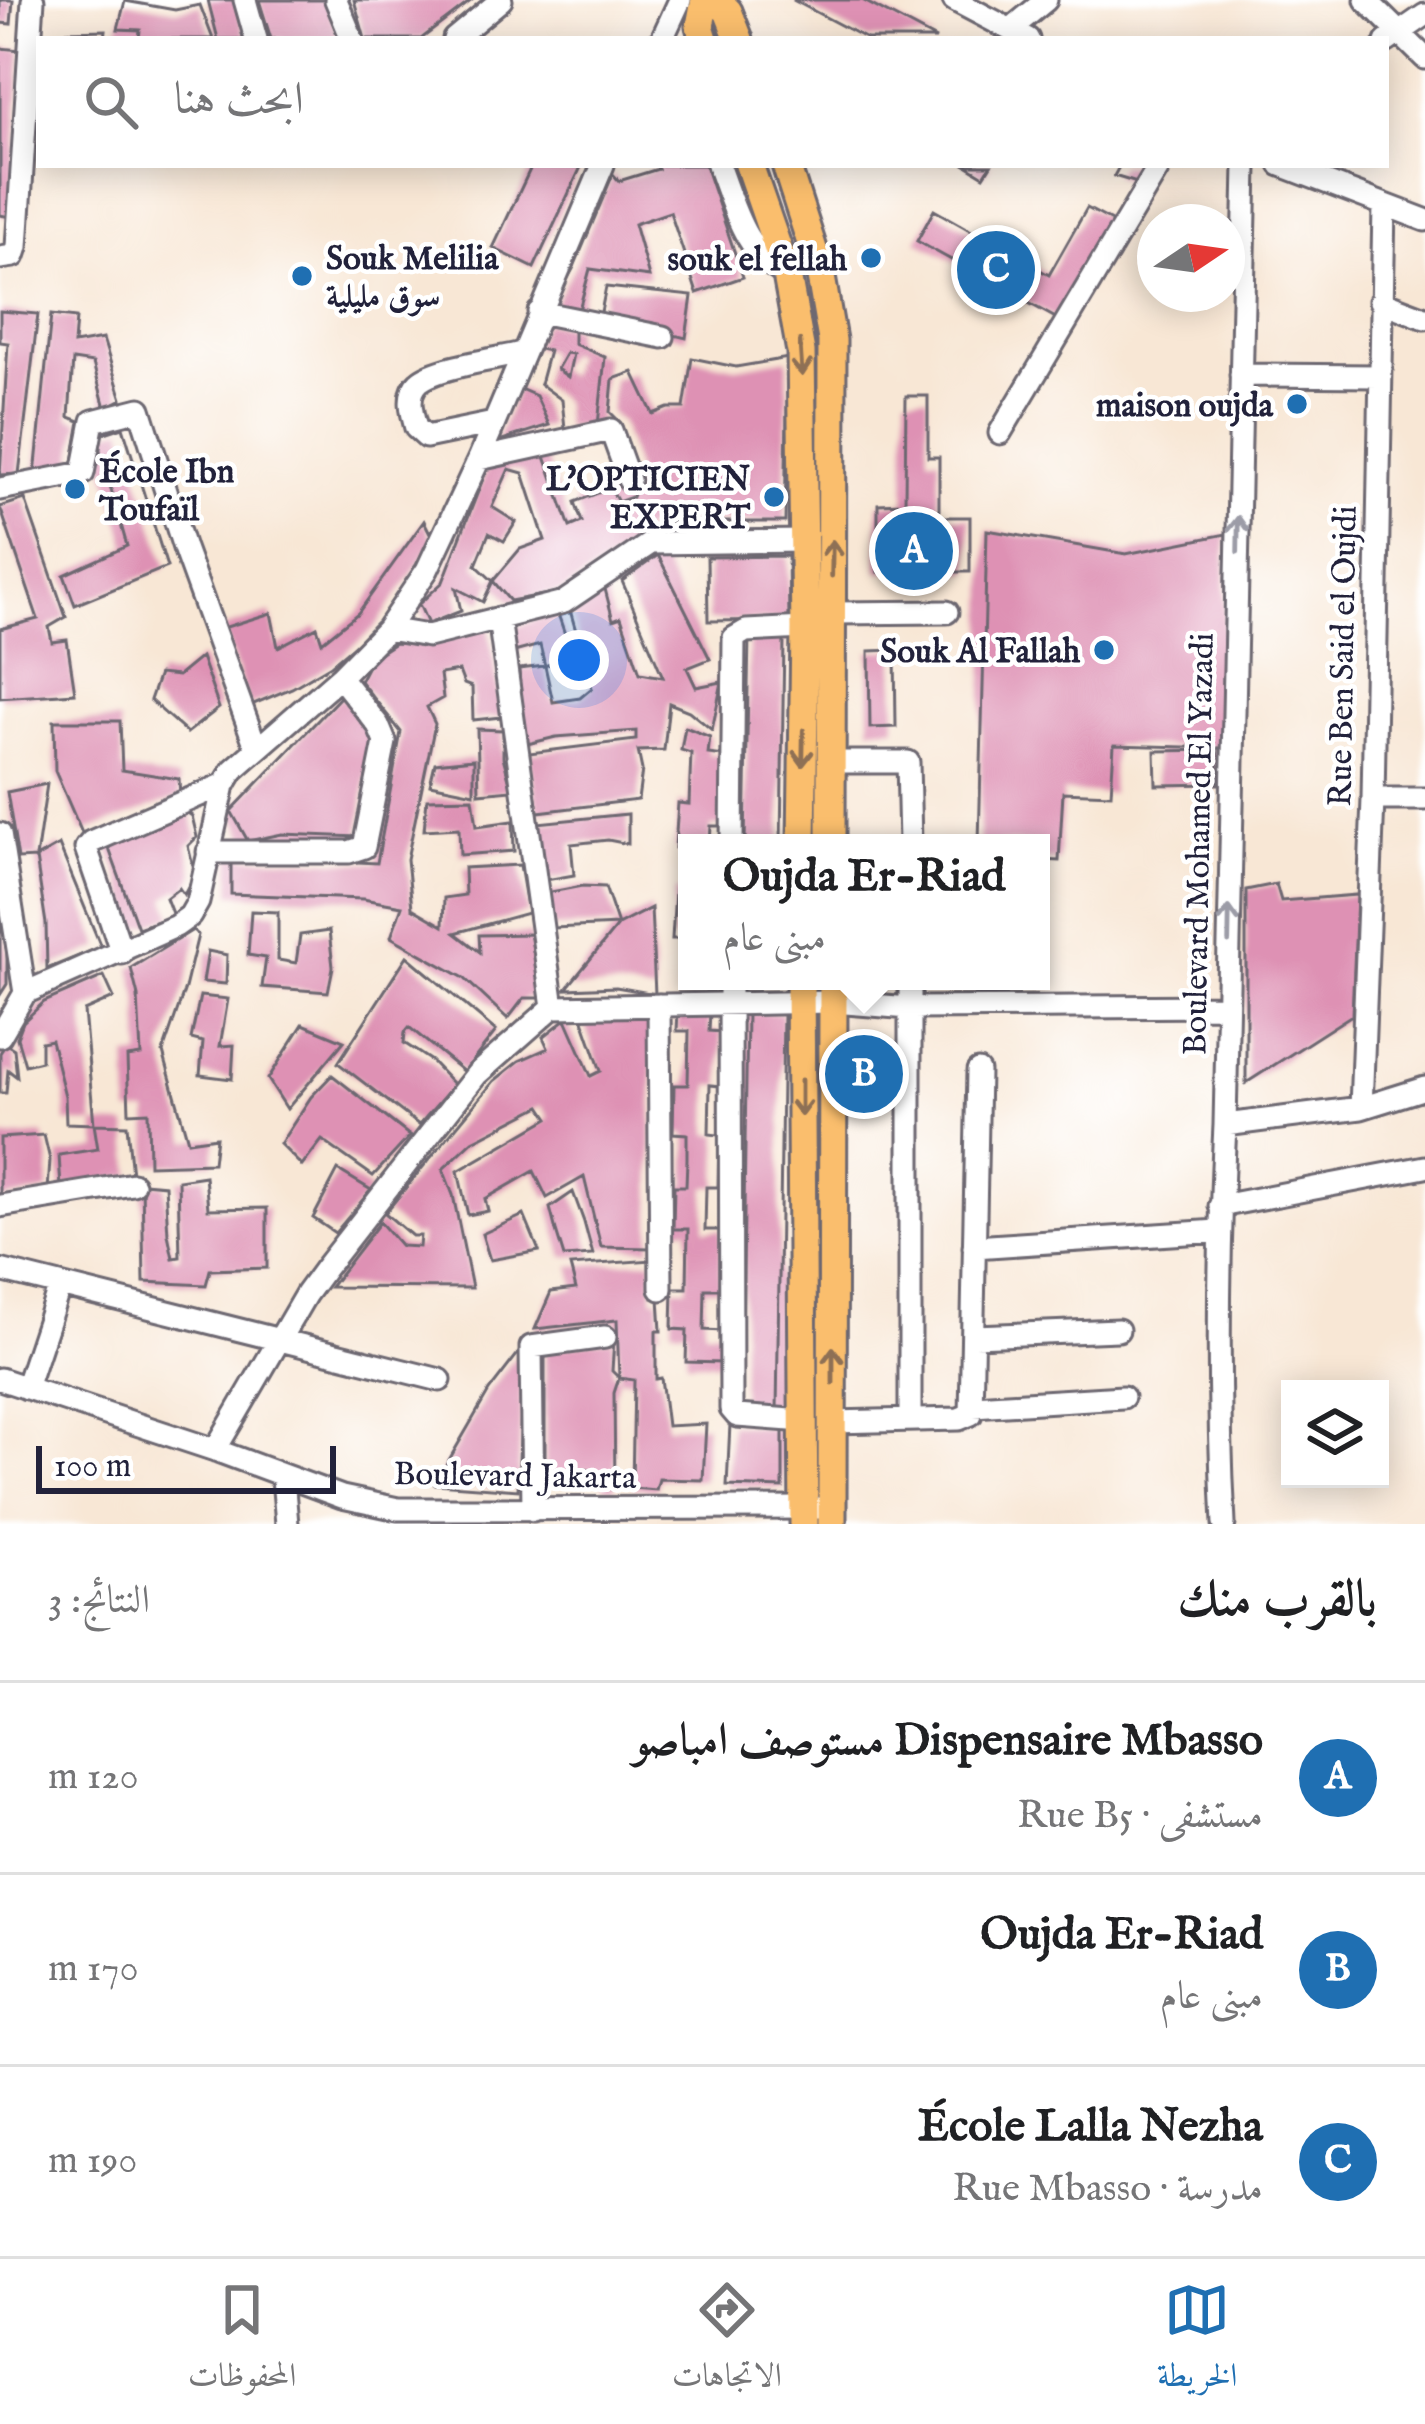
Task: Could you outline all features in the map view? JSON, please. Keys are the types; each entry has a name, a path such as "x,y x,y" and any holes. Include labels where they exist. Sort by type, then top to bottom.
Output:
{"main road":[{"path":"702,36 705,0"},
{"path":"715,0 728,11 738,36"},
{"path":"750,168 787,275 801,352 806,628 802,834"},
{"path":"787,168 820,271 832,340 831,834"},
{"path":"832,1516 833,991"},
{"path":"800,992 804,1516"}],"street":[{"path":"7,257 33,146 33,0"},
{"path":"245,0 255,36"},
{"path":"336,0 351,36"},
{"path":"458,36 501,0"},
{"path":"663,36 680,0"},
{"path":"955,0 1020,34 1046,0"},
{"path":"1366,0 1393,37 1425,58"},
{"path":"1393,37 1425,15"},
{"path":"0,1036 25,993 122,952 190,916 225,784 256,747 340,677 387,629 427,570 479,459 601,168"},
{"path":"719,168 746,236 769,266 787,275"},
{"path":"1000,434 1158,168"},
{"name":"Boulevard Mohamed El Yazadi","path":"1224,1524 1218,1231 1225,1125 1246,168"},
{"path":"1289,168 1425,220"},
{"name":"Rue Ben Said el Oujdi","path":"1361,1108 1384,205"},
{"path":"1380,301 1425,318"},
{"path":"539,312 663,337"},
{"path":"494,424 426,437 416,428 412,394 418,383 436,374 522,353"},
{"path":"1241,375 1379,376"},
{"path":"0,489 83,473 93,421 140,409 256,747"},
{"path":"479,459 611,430 629,480"},
{"path":"387,629 428,636 574,597 652,543 805,541"},
{"path":"832,613 947,612"},
{"path":"499,618 553,1006"},
{"path":"732,834 734,638 746,631 806,628"},
{"path":"208,852 349,852 364,847 385,742 378,725 340,677"},
{"path":"830,762 908,762 910,834"},
{"path":"122,952 86,848 225,784"},
{"path":"1372,799 1425,799"},
{"path":"0,834 6,911 25,993"},
{"path":"730,990 731,1409 737,1416 803,1421"},
{"path":"910,990 910,1420"},
{"path":"215,1450 306,1294 452,1103 553,1006 730,1004 833,991 910,1008 1227,1006"},
{"path":"659,1005 661,1289"},
{"path":"833,1422 966,1419 973,1406 978,1071"},
{"path":"1225,1125 1361,1108 1425,1088"},
{"path":"1220,1206 1425,1167"},
{"path":"0,1206 133,1184"},
{"path":"974,1247 1218,1231"},
{"path":"0,1270 440,1379"},
{"path":"26,1388 60,1285"},
{"path":"975,1336 1118,1330"},
{"path":"533,1510 531,1347 604,1337"},
{"name":"Boulevard Jakarta","path":"0,1379 399,1516 533,1510 641,1517 832,1516"},
{"path":"973,1406 1123,1397"},
{"path":"283,1478 287,1524"}],"building":[{"path":"0,0 13,0 11,24 0,23"},
{"path":"208,0 236,0 245,36 217,36"},
{"path":"259,0 325,0 338,36 270,36"},
{"path":"354,0 472,0 425,36 364,36"},
{"path":"793,0 862,0 930,36 861,36"},
{"path":"125,1 175,10 200,5 212,36 139,36 140,30 118,29"},
{"path":"106,30 105,36 66,36 67,31"},
{"path":"0,48 21,50 10,217 0,215"},
{"path":"531,168 581,168 534,268 493,248"},
{"path":"706,168 743,277 697,293 670,212 634,224 649,277 590,269 577,317 551,309 613,174 619,181 658,169"},
{"path":"1118,168 1144,168 1137,183 1114,176"},
{"path":"1087,208 1115,223 1061,321 917,241 934,210 993,243 1001,228 1025,241 1017,257 1049,275"},
{"path":"606,287 692,296 686,338 600,317"},
{"path":"0,311 38,314 19,474 0,475 8,343 0,342"},
{"path":"51,315 76,318 74,344 103,339 122,399 105,408 93,363 73,360 69,417 80,421 71,473 35,475"},
{"path":"544,322 574,328 574,344 605,357 598,425 565,428 562,400 540,384 549,351 534,348","holes":["566,353 573,354 568,377 557,369"]},
{"path":"692,358 736,367 788,358 785,522 667,522 644,530 635,543 564,591 510,601 493,581 483,602 456,588 461,611 428,624 419,604 443,582 491,458 542,448 570,527 582,522 575,502 610,488 618,502 632,497 638,478 621,423 610,412 613,379 633,372 653,414 684,408","holes":["509,469 523,473 545,540 520,549 493,581 476,565 489,533 504,541 516,522 492,507"]},
{"path":"518,388 536,396 549,425 496,442"},
{"path":"906,396 928,396 928,457 939,457 939,517 970,517 970,572 878,572 878,504 905,503"},
{"path":"123,427 167,567 75,605 64,575 127,546 96,436"},
{"path":"25,499 66,617 49,627 52,642 67,640 75,693 0,698 0,629 38,619 0,507"},
{"path":"424,521 434,541 375,628 331,665 249,706 223,628 271,613 278,647 317,627 322,642 358,613"},
{"name":"Souk Al Fallah","path":"987,530 1126,554 1226,534 1222,748 1114,745 1111,794 1063,792 1059,861 1050,860 1050,834 979,834"},
{"path":"658,555 710,659 687,668 696,687 722,682 712,730 689,711 669,703 664,750 638,751 642,770 638,800 538,812 529,753 636,740 636,731 556,737 523,745 519,669 545,666 553,702 580,698 592,688 570,610 604,585 613,620 621,617 640,673 663,677 622,581"},
{"path":"788,556 789,620 708,621 707,557"},
{"path":"557,611 572,655 545,666 540,645 514,652 512,629"},
{"path":"489,627 502,717 473,720 472,687 464,684 459,671 440,674 443,698 427,707 435,724 407,859 412,908 443,926 444,898 465,895 464,868 520,865 528,913 455,933 480,952 479,935 530,934 542,998 524,998 508,1019 464,978 391,937 402,906 363,899 231,894 231,856 377,863 401,732 360,681 372,658 395,643 432,644"},
{"path":"749,636 784,637 781,834 745,834"},
{"path":"895,650 896,727 870,728 869,651"},
{"path":"201,657 219,708 187,733 150,700 159,674 178,676"},
{"path":"341,696 365,724 375,745 359,837 282,834 248,841 231,811"},
{"path":"54,721 120,721 122,770 179,779 180,797 82,833 55,771"},
{"path":"685,727 710,737 708,754 725,756 721,826 711,826 711,834 678,834 678,848 675,848 678,803 689,804 691,753 681,750"},
{"path":"477,729 503,730 503,757 512,790 479,793"},
{"path":"1218,750 1218,784 1156,785 1155,751"},
{"path":"474,759 474,793 430,784 435,763"},
{"path":"47,784 36,858 18,859 7,792"},
{"path":"473,798 477,826 513,821 514,851 460,855 459,828 424,830 427,799"},
{"path":"182,809 192,816 197,837 188,846 195,874 184,895 179,888 166,898 173,916 138,928 108,846"},
{"path":"628,814 628,844 608,840 571,844 574,875 546,880 537,823"},
{"path":"59,845 101,947 47,969 46,924 36,858"},
{"path":"1276,884 1281,901 1357,895 1352,1015 1246,1083 1246,890"},
{"path":"605,887 618,925 553,928 546,893"},
{"path":"675,891 678,891 678,939 672,939"},
{"path":"651,908 655,994 616,987 566,989 618,925"},
{"path":"251,911 278,912 278,960 296,963 300,935 329,931 333,967 328,992 262,987 266,958 248,955"},
{"path":"0,918 7,984 0,995"},
{"path":"193,930 198,935 185,988 163,1052 188,1141 216,1137 213,1163 149,1165 148,1112 129,1113 127,1057 141,1055 138,996 131,968"},
{"path":"208,951 227,955 226,984 203,982"},
{"path":"407,956 496,1031 464,1072 409,1027 404,1043 454,1085 419,1125 338,1063"},
{"path":"104,976 114,998 84,1011 94,1124 66,1123 65,1096 51,1040 41,1042 41,1061 25,1065 17,1038 23,1022 44,1002"},
{"path":"200,996 228,999 220,1046 234,1045 232,1079 200,1075 203,1042 191,1039"},
{"path":"678,1011 710,1012 709,1031 722,1032 721,1086 710,1085 709,1134 719,1135 718,1187 706,1187 705,1230 721,1230 720,1289 705,1289 704,1330 723,1331 722,1363 686,1362 687,1330 672,1329 673,1288 687,1288 688,1229 673,1229 674,1186 686,1186 687,1159 687,1134 673,1133 674,1085 688,1085 689,1031 677,1031"},
{"path":"747,1013 783,1013 777,1412 741,1411"},
{"path":"581,1014 653,1014 651,1248 601,1247 584,1177 547,1198 534,1171 485,1199 488,1211 468,1215 458,1171 549,1118 541,1106 473,1141 443,1169 472,1288 330,1287 380,1222 401,1246 419,1247 420,1236 412,1236 385,1213 494,1081 519,1061 548,1048 543,1037 566,1019 591,1076 601,1071"},
{"path":"303,1024 344,1041 287,1109 268,1079"},
{"path":"6,1044 14,1049 17,1077 8,1070 6,1093 0,1093 0,1053"},
{"path":"332,1075 410,1136 373,1176 322,1140 302,1166 280,1144"},
{"path":"94,1124 127,1125 132,1175 61,1188 59,1155 98,1149"},
{"path":"44,1135 50,1160 48,1191 0,1200 0,1138"},
{"path":"338,1170 371,1190 335,1233 313,1218"},
{"path":"205,1176 208,1209 267,1208 267,1268 210,1270 206,1285 144,1282 142,1183 165,1185 173,1258 180,1257 178,1180"},
{"path":"573,1192 593,1255 564,1257 550,1208"},
{"path":"524,1215 539,1251 490,1260 482,1234"},
{"path":"652,1260 653,1298 659,1298 661,1331 656,1331 656,1379 661,1378 667,1426 706,1424 703,1480 659,1479 656,1490 632,1488 634,1380 619,1378 617,1320 535,1329 551,1292 576,1289 570,1266"},
{"path":"614,1339 612,1371 619,1378 614,1393 615,1489 603,1488 604,1474 585,1469 587,1482 545,1482 545,1350"},
{"path":"523,1347 518,1490 435,1484 489,1391"},
{"path":"730,1424 783,1429 783,1488 727,1486"}],"place":[{"name":"souk el fellah","path":"871,258"},
{"name":"École Lalla Nezha","path":"996,270"},
{"name":"Souk Melilia سوق مليلية","path":"302,276"},
{"name":"maison oujda","path":"1297,404"},
{"name":"École Ibn Toufaïl","path":"75,489"},
{"name":"L'OPTICIEN EXPERT","path":"774,497"},
{"name":"Dispensaire Mbasso مستوصف امباصو","path":"914,551"},
{"name":"Souk Al Fallah","path":"1104,650"},
{"name":"Oujda Er-Riad","path":"864,1074"}]}
